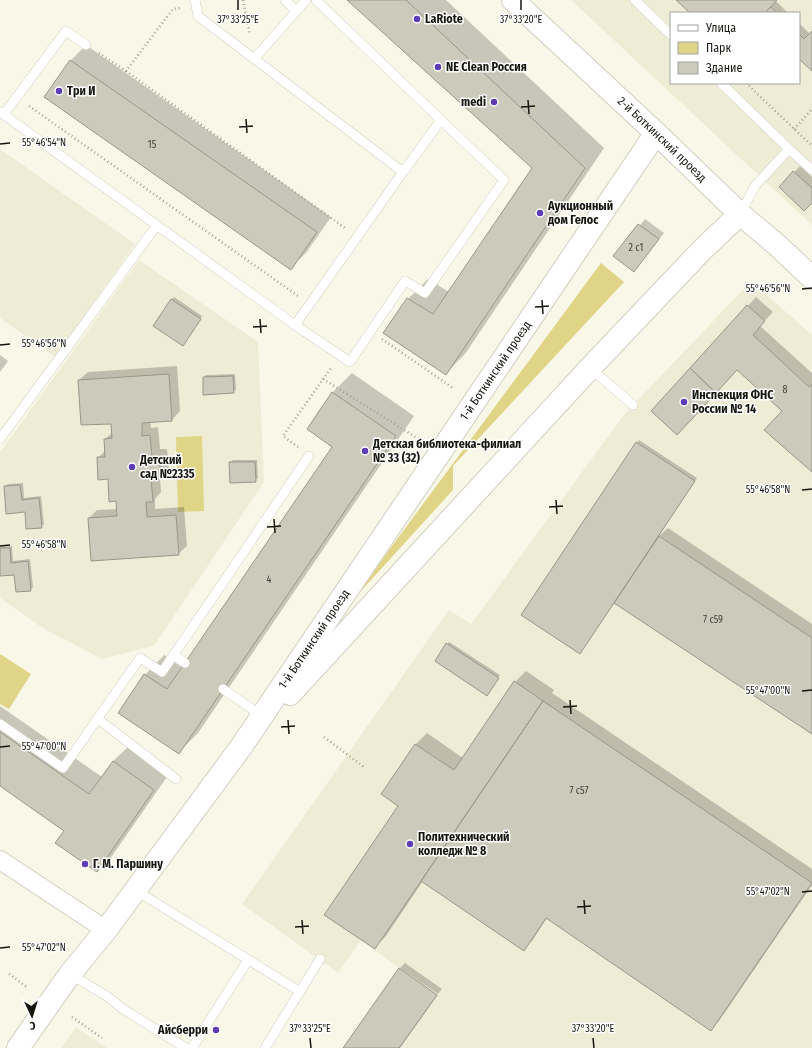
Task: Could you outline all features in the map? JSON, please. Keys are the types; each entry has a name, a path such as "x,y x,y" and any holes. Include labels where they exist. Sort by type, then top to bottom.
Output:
{"street":[{"name":"2-й Боткинский проезд","path":"513,0 656,132 740,214 776,244 812,278"},
{"name":"1-й Боткинский проезд","path":"18,1048 70,974 106,930 241,748 656,132"},
{"name":"1-й Боткинский проезд","path":"241,748 590,368 704,249 740,214"},
{"path":"0,860 106,930"}],"lane":[{"path":"284,0 296,11"},
{"path":"254,59 306,0"},
{"path":"86,45 66,31 17,97 2,113 295,325 350,362 405,281 425,294 504,180 316,0"},
{"path":"635,0 670,34"},
{"path":"196,3 198,16 403,172"},
{"path":"722,84 812,170"},
{"path":"295,325 441,120"},
{"path":"740,214 755,186 789,149"},
{"path":"0,439 157,225"},
{"path":"590,368 633,405"},
{"path":"0,724 63,768 140,658 162,672 309,456"},
{"path":"174,655 185,663"},
{"path":"223,689 262,716"},
{"path":"98,719 176,779"},
{"path":"135,890 299,991"},
{"path":"265,1048 320,959"},
{"path":"192,1048 248,960"},
{"path":"70,974 108,997 122,1009 186,1048"}],"path":[{"path":"243,0 254,59"},
{"path":"126,71 173,9 196,3"},
{"path":"86,45 126,71 357,237"},
{"path":"747,84 812,146"},
{"path":"17,97 310,304"},
{"path":"794,129 812,109"},
{"path":"371,331 453,388"},
{"path":"309,456 283,436 340,355"},
{"path":"323,379 420,440"},
{"path":"324,737 364,767"},
{"path":"9,974 28,988"},
{"path":"72,1017 102,1038"}],"shaded area":[{"path":"571,0 812,0 812,225"},
{"path":"0,149 135,244 55,357 0,318"},
{"name":"Детский сад №2335","path":"139,260 258,342 264,482 154,646 102,659 46,630 0,598 0,452"},
{"path":"751,281 812,335 812,1048 343,1048 399,968 361,940 338,973 242,904 449,610 471,624 623,416"},
{"path":"76,1027 107,1048 61,1048"}],"green space":[{"path":"601,263 624,282 453,466 453,490 350,603"},
{"path":"202,436 204,511 178,512 176,437"},
{"path":"0,654 31,674 9,709 0,704"}],"building":[{"path":"347,0 406,0 585,168 446,375 383,333 407,298 433,314 532,168"},
{"path":"676,0 777,0 766,12 689,12"},
{"path":"771,7 776,12 766,12"},
{"path":"812,31 812,71 800,60 800,35 804,39"},
{"path":"70,60 317,232 291,270 44,97"},
{"path":"793,171 812,188 812,203 804,211 779,187"},
{"path":"638,224 659,239 634,272 613,256"},
{"path":"171,299 201,319 183,346 153,326"},
{"path":"747,305 765,321 753,335 809,387 812,384 812,472 764,430 782,411 737,370 716,393 690,368"},
{"name":"Инспекция ФНС России № 14","path":"690,368 716,393 677,435 651,411"},
{"path":"169,374 172,421 142,423 142,436 150,435 152,457 159,457 161,477 151,478 153,502 146,502 147,517 176,515 179,555 91,561 88,518 117,516 116,501 109,502 108,479 98,480 97,457 105,457 104,439 112,438 111,424 81,425 78,380"},
{"path":"233,376 234,393 203,395 203,377"},
{"path":"332,392 396,436 179,754 118,713 144,674 167,689 332,447 307,429"},
{"path":"636,442 695,481 580,654 521,615"},
{"path":"229,462 255,462 256,482 230,483"},
{"path":"20,485 22,500 39,498 42,528 26,529 25,512 6,514 4,486"},
{"path":"659,536 812,638 812,734 614,603"},
{"path":"0,548 10,548 11,563 28,561 31,591 16,592 14,575 0,576"},
{"path":"446,643 499,678 487,696 435,661"},
{"name":"Политехнический колледж № 8","path":"514,681 543,701 375,949 324,915 398,806 381,794 415,744 454,770"},
{"path":"543,701 812,883 711,1031 546,918 524,951 421,881"},
{"path":"0,732 89,794 113,761 154,790 97,872 55,843 64,831 0,786"},
{"path":"399,968 437,995 399,1048 343,1048"}],"place":[{"name":"LaRiote","path":"417,19"},
{"name":"NE Clean Россия","path":"438,67"},
{"name":"Три И","path":"59,91"},
{"name":"medi","path":"494,102"},
{"name":"Аукционный дом Гелос","path":"540,213"},
{"name":"Инспекция ФНС России № 14","path":"684,402"},
{"name":"Детская библиотека-филиал № 33 (32)","path":"365,451"},
{"name":"Детский сад №2335","path":"132,467"},
{"name":"Политехнический колледж № 8","path":"410,844"},
{"name":"Г. М. Паршину","path":"85,864"},
{"name":"Айсберри","path":"216,1030"}]}
